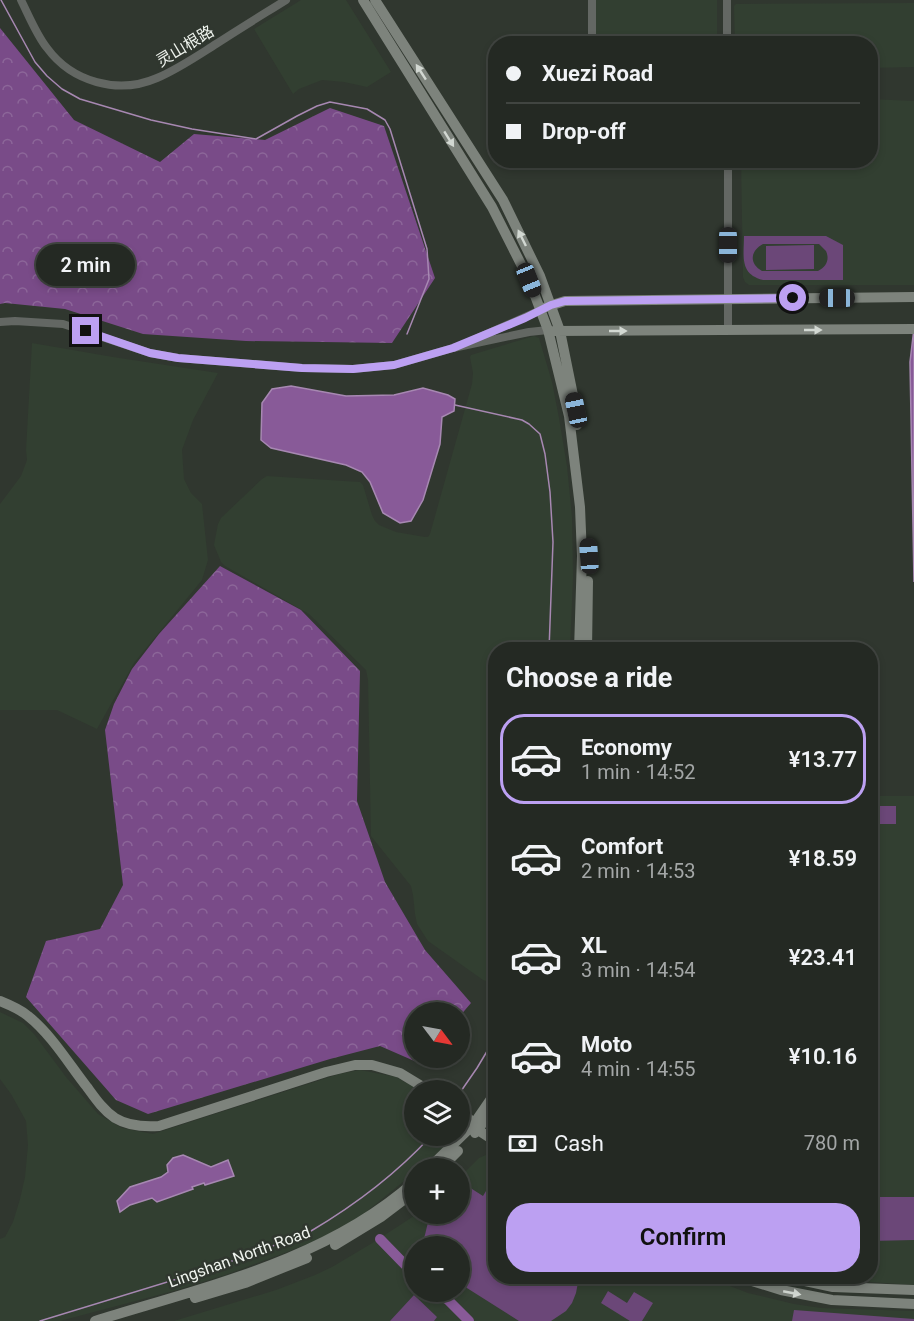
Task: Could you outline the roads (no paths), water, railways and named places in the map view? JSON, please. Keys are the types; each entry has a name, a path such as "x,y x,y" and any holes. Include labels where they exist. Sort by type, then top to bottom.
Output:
{"main road":[{"path":"363,0 492,207 529,280 546,307"},
{"path":"375,0 504,200 540,276 546,307 576,410 589,556 587,642"},
{"path":"546,307 565,301 914,297"},
{"path":"554,331 914,329"},
{"path":"554,331 569,416 580,507 582,556 579,642"},
{"path":"0,1001 28,1016 44,1031 99,1104 116,1118 144,1127 159,1126 326,1072 355,1065 372,1065 400,1072 412,1080"},
{"path":"470,1112 488,1114"},
{"path":"450,1158 488,1116"},
{"path":"470,1121 488,1136"},
{"path":"441,1158 476,1128"},
{"name":"Lingshan North Road","path":"95,1321 231,1279 311,1249 372,1215 404,1191"},
{"name":"Lingshan North Road","path":"117,1321 245,1282 314,1256 348,1238 404,1200"},
{"path":"762,1284 832,1300 914,1304"},
{"path":"819,1284 833,1287 914,1290"}],"street":[{"name":"灵山根路","path":"21,0 45,47 61,64 98,84 123,86 143,83 169,73 286,0"},
{"path":"592,0 592,36"},
{"path":"727,0 727,36"},
{"path":"728,168 728,330"},
{"path":"453,348 546,307"},
{"path":"0,322 63,324 150,353 178,358 302,368 353,369 394,365 453,348 530,332 554,331"}],"waterway":[{"path":"1,0 35,62 62,89 80,99 151,120 256,139 297,116 330,102 367,109 385,120 390,129 427,249 429,279 407,334"},
{"path":"455,405 522,420 540,434 550,492 553,542 549,642"},
{"path":"469,1080 488,1050"},
{"path":"311,1231 374,1188 421,1146"},
{"path":"380,1239 404,1264"},
{"path":"40,1321 213,1268 286,1241"},
{"path":"450,1302 469,1321"}]}
